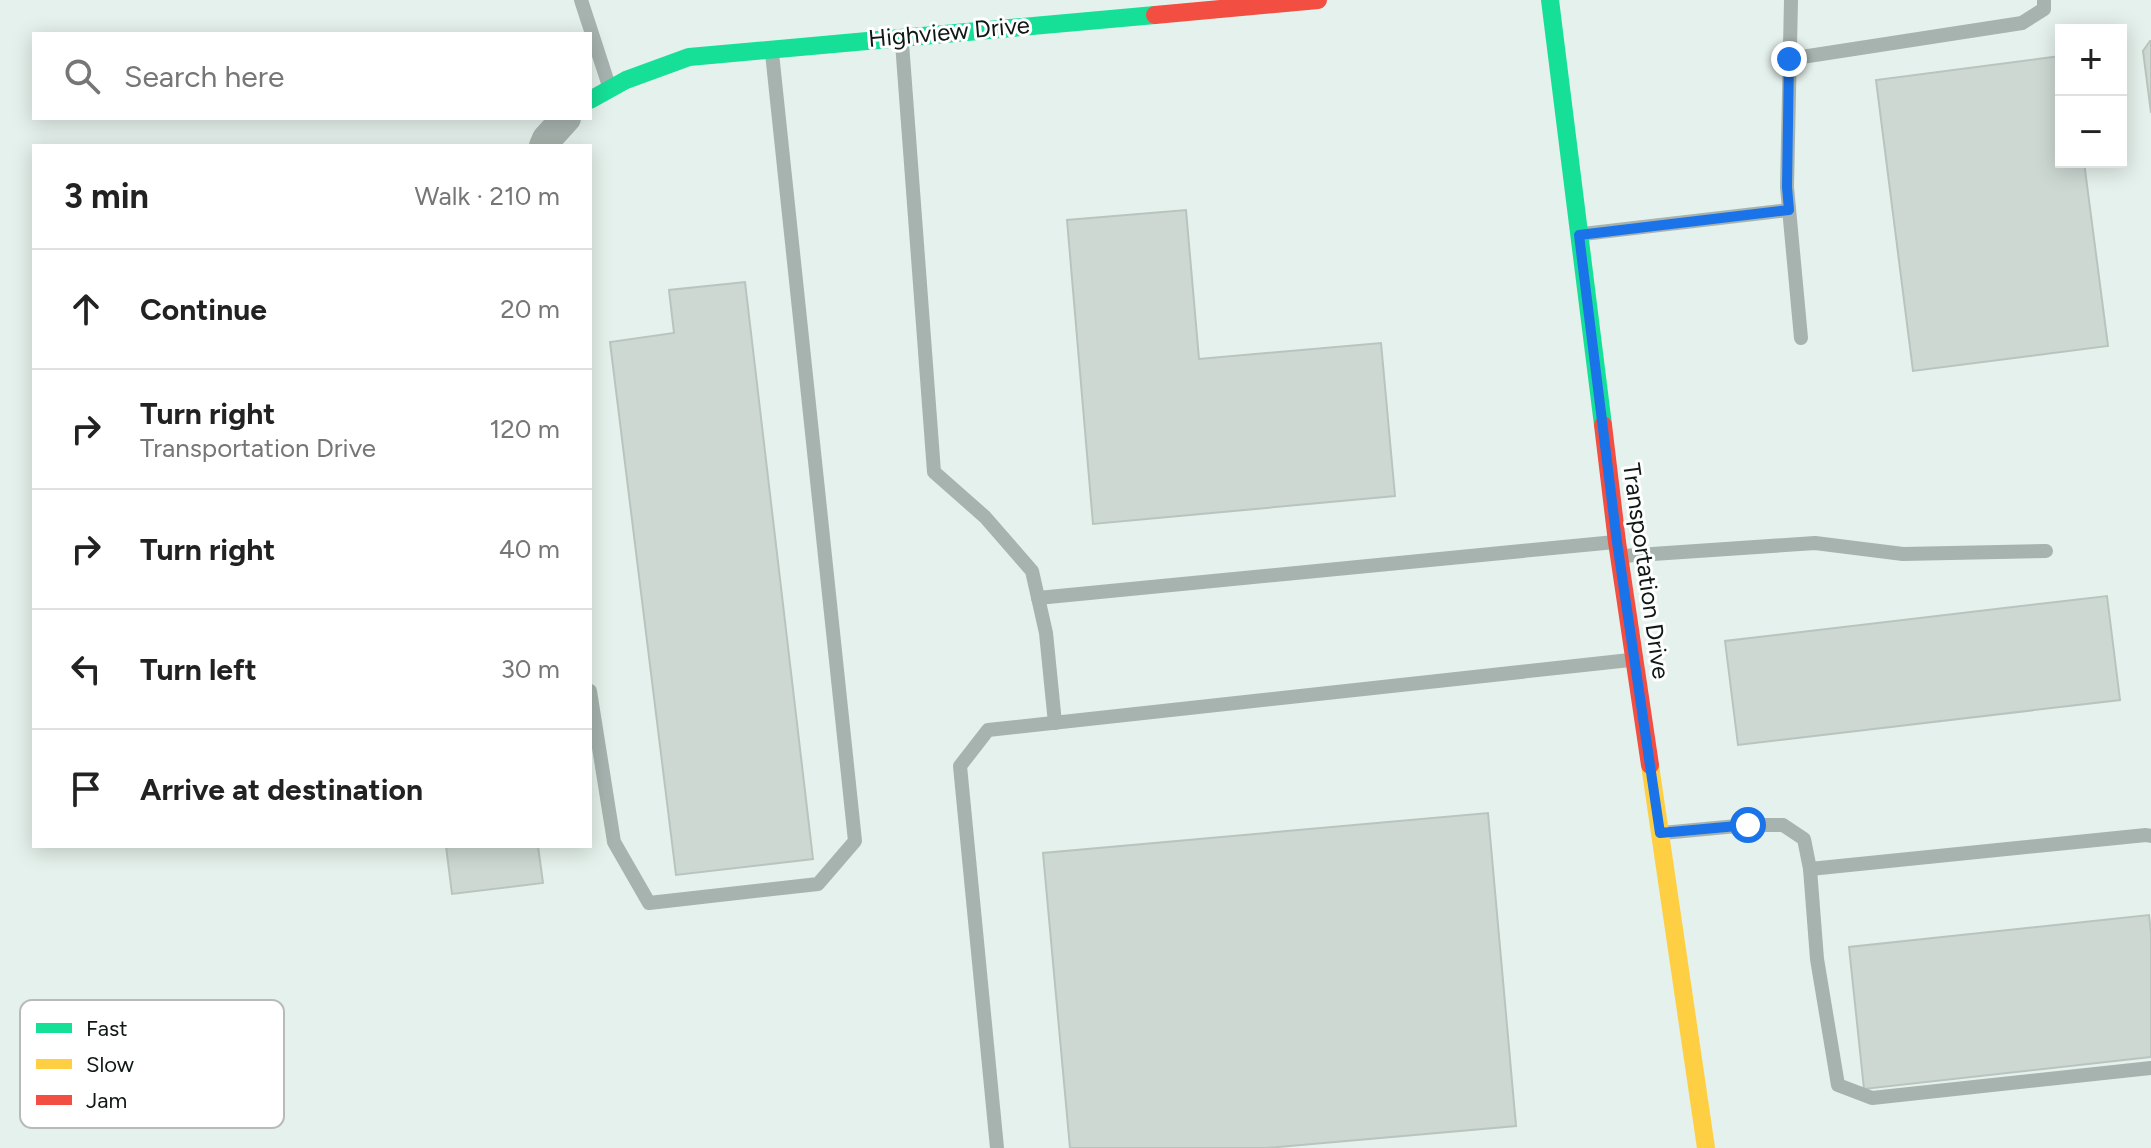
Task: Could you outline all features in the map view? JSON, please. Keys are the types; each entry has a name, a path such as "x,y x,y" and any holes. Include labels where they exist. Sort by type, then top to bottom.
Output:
{"street":[{"name":"Highview Drive","path":"592,99 640,73 689,57 1318,0"},
{"name":"Transportation Drive","path":"1550,0 1618,549 1706,1148"},
{"path":"545,144 564,120"}],"lane":[{"path":"581,0 591,32"},
{"path":"1791,0 1787,187 1801,338"},
{"path":"1789,59 2022,23 2044,9 2044,0"},
{"path":"592,34 609,87"},
{"path":"902,36 934,472 985,517 1032,571 1046,633 1055,723"},
{"path":"592,704 614,842 649,903 818,884 855,841 771,48"},
{"path":"1579,235 1789,210"},
{"path":"1038,598 1618,549 1815,543 1903,554 2046,551"},
{"path":"997,1148 960,766 988,730 1634,660"},
{"path":"1660,833 1783,825 1804,839 1810,869 1817,959 1838,1085 1872,1098 2151,1068"},
{"path":"1810,869 2151,836"}],"building":[{"path":"2151,41 2151,113 2143,51"},
{"path":"2055,57 2055,168 2085,168 2108,346 1913,371 1876,80"},
{"path":"1186,210 1199,359 1381,343 1395,496 1093,524 1067,220"},
{"path":"745,282 813,859 676,875 610,342 674,333 669,290"},
{"path":"2107,596 2120,700 1738,745 1725,641"},
{"path":"1488,813 1516,1126 1267,1148 1070,1148 1043,853"},
{"path":"446,848 538,848 543,883 452,894"},
{"path":"2149,915 2151,1057 1864,1089 1849,947"}],"traffic: fast":[{"path":"1550,0 1603,425"},
{"path":"592,99 626,80 689,57 1155,15"}],"traffic: slow":[{"path":"1650,765 1706,1148"}],"traffic: jam":[{"path":"1155,15 1318,0"},
{"path":"1603,425 1650,765"}],"route":[{"path":"1748,825 1660,833 1617,542 1579,235 1789,210 1789,59"}]}
